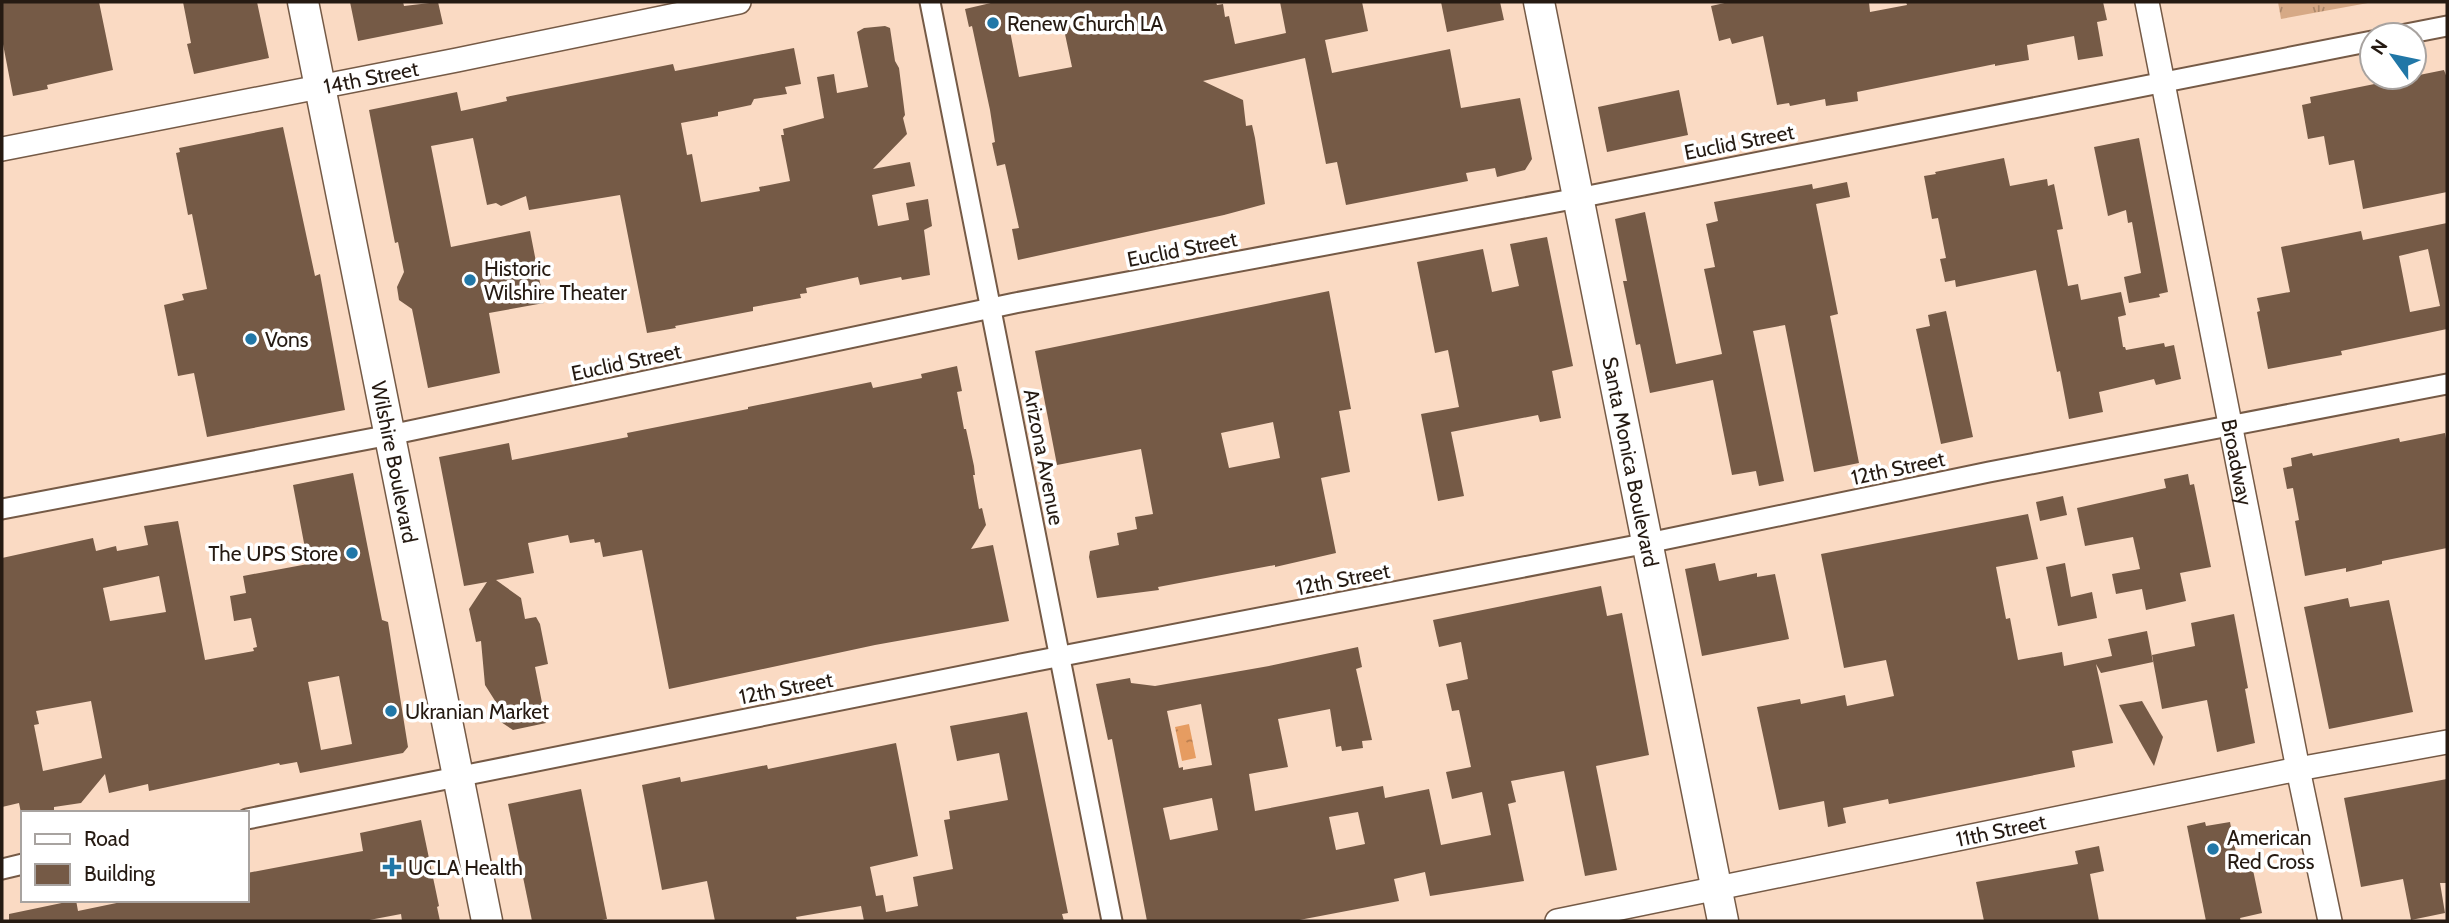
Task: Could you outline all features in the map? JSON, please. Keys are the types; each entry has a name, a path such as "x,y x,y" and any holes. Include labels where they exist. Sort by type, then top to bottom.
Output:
{"main road":[{"name":"Wilshire Boulevard","path":"303,2 487,921"},
{"name":"Santa Monica Boulevard","path":"1539,2 1723,921"}],"street":[{"name":"14th Street","path":"2,149 738,2"},
{"name":"Arizona Avenue","path":"930,2 1112,921"},
{"name":"Broadway","path":"2147,2 2330,921"},
{"path":"2428,30 2447,26"},
{"name":"Euclid Street","path":"2,509 390,435 992,308 1578,198 2358,44"},
{"name":"12th Street","path":"248,819 1060,656 1648,543 1989,472 2447,384"},
{"name":"11th Street","path":"1557,921 2298,769 2447,742"},
{"path":"2,869 21,864"}],"green space":[{"path":"2278,2 2368,2 2368,3 2281,19"}],"water":[{"path":"1189,724 1196,758 1182,761 1175,727"}],"building":[{"path":"2,2 99,2 113,70 13,96 2,39"},
{"path":"183,2 257,2 269,58 194,74 187,44 191,43"},
{"path":"350,2 403,2 404,6 438,2 443,24 358,41"},
{"path":"995,2 1216,2 1217,5 1223,4 1225,17 1229,16 1235,44 1286,33 1280,2 1362,2 1368,31 1325,40 1332,73 1450,49 1461,108 1520,98 1532,159 1525,170 1497,177 1495,168 1466,173 1468,181 1346,205 1337,162 1326,164 1305,58 1203,81 1243,100 1246,126 1252,125 1255,138 1265,204 1018,260 1012,229 1019,228 1005,164 997,166 992,143 995,142 990,110 972,26 969,27 965,9","holes":["1062,20 1072,67 1019,77 1010,31"]},
{"path":"1441,2 1500,2 1504,20 1447,32"},
{"path":"1729,2 1869,2 1870,12 1907,5 1906,2 2103,2 2107,20 2097,22 2103,56 2078,60 2074,36 2027,45 2029,60 1995,64 1857,92 1858,101 1826,106 1825,99 1790,106 1789,103 1777,105 1763,36 1732,44 1730,38 1719,41 1711,6"},
{"path":"864,28 890,28 895,61 899,68 907,134 873,169 910,162 915,186 872,195 878,226 909,220 906,203 928,199 932,226 924,230 930,275 902,280 901,277 860,285 858,277 806,288 807,293 800,294 801,298 753,307 753,311 647,333 620,195 529,210 526,196 501,206 496,203 487,205 473,138 431,146 451,247 530,231 544,303 489,313 500,373 428,388 412,309 399,300 397,287 404,272 398,242 395,243 369,110 457,92 461,111 507,101 506,97 673,64 675,71 794,48 801,84 785,87 787,94 754,99 751,105 718,112 718,116 681,123 687,155 692,154 701,202 760,191 759,187 790,181 781,135 784,135 783,129 824,118 817,77 834,74 837,93 868,87 857,32"},
{"path":"2444,70 2447,78 2447,192 2363,209 2354,160 2329,165 2324,136 2308,139 2302,105 2311,103 2310,97 2358,87 2358,91 2428,91 2428,73"},
{"path":"1679,90 1688,135 1607,152 1598,107"},
{"path":"283,127 315,276 320,274 345,410 207,437 194,373 178,376 164,305 184,300 182,294 207,289 176,153 180,152 179,148"},
{"path":"2139,138 2168,292 2159,294 2160,297 2129,303 2124,277 2141,273 2132,222 2128,223 2126,210 2108,216 2094,147"},
{"path":"2004,158 2010,186 2047,179 2048,186 2054,184 2063,229 2057,230 2068,286 2078,284 2081,300 2121,292 2126,315 2118,317 2123,347 2126,350 2164,343 2165,347 2174,345 2181,379 2156,385 2154,379 2099,392 2103,412 2069,419 2036,270 1956,287 1955,280 1945,282 1940,259 1946,258 1938,218 1932,219 1924,176"},
{"path":"1847,182 1850,197 1816,204 1838,314 1830,316 1859,463 1814,472 1785,325 1753,331 1784,481 1759,486 1756,471 1732,475 1713,380 1650,393 1640,344 1636,345 1623,281 1627,281 1615,219 1645,212 1676,364 1722,354 1704,269 1715,267 1706,224 1718,221 1714,202 1812,184 1813,189"},
{"path":"2447,223 2447,329 2341,351 2342,355 2268,369 2257,312 2260,311 2257,298 2290,292 2281,247 2361,231 2363,240","holes":["2428,249 2440,306 2410,312 2399,256"]},
{"path":"1547,237 1573,366 1552,371 1561,418 1540,422 1538,415 1451,432 1464,496 1438,501 1421,414 1459,407 1448,350 1435,353 1417,262 1483,249 1492,292 1519,286 1510,244"},
{"path":"1329,291 1351,409 1339,411 1350,472 1321,478 1336,553 1275,567 1158,587 1159,590 1097,598 1090,551 1119,545 1117,533 1137,529 1135,517 1153,514 1141,449 1057,465 1035,351","holes":["1273,422 1280,458 1229,468 1221,433"]},
{"path":"1946,311 1973,437 1941,444 1916,329 1930,326 1928,315"},
{"path":"957,366 962,391 957,392 974,466 979,509 982,508 986,525 971,549 993,545 1009,621 875,645 669,689 642,550 603,557 600,542 595,543 594,539 570,543 568,535 528,543 534,573 496,580 521,598 525,619 536,617 540,624 548,664 535,667 546,723 513,730 501,722 499,707 485,685 481,641 476,642 469,609 487,582 464,586 439,457 509,443 512,460 628,437 627,433 871,382 873,388 922,378 921,374"},
{"path":"2445,433 2447,548 2382,561 2382,564 2346,572 2346,568 2305,576 2295,521 2299,520 2293,488 2287,489 2283,468 2292,466 2291,458 2399,438 2400,442"},
{"path":"353,473 382,620 388,622 408,747 403,753 300,773 297,762 279,763 149,791 148,784 109,793 105,774 81,803 54,807 54,810 49,811 21,813 19,803 2,807 2,558 93,538 96,551 116,546 117,551 148,545 144,526 178,521 205,660 254,651 253,648 257,647 251,618 234,621 230,596 246,593 243,576 308,564 293,485","holes":["159,576 166,612 110,621 103,588","339,676 352,744 321,750 308,682","91,701 102,758 43,771 34,725 39,724 36,711"]},
{"path":"2188,474 2190,485 2194,484 2211,567 2180,573 2186,601 2146,610 2142,589 2116,594 2112,574 2140,569 2133,537 2085,546 2077,508 2166,488 2164,479"},
{"path":"2063,496 2067,515 2040,521 2036,502"},
{"path":"2028,514 2038,559 1996,567 2006,619 2010,618 2018,660 2062,652 2064,666 2112,656 2108,639 2147,631 2153,662 2101,673 2096,664 2113,743 2072,751 2075,767 1889,804 1888,799 1843,808 1846,823 1828,827 1824,801 1779,810 1757,707 1800,699 1801,704 1845,695 1847,706 1894,696 1886,660 1844,668 1821,554"},
{"path":"1715,563 1719,581 1757,573 1757,577 1775,574 1789,639 1702,656 1685,569"},
{"path":"2065,563 2071,597 2092,592 2097,618 2058,626 2046,567"},
{"path":"1601,586 1607,616 1622,613 1649,755 1596,766 1617,870 1585,876 1564,771 1511,781 1516,802 1508,804 1524,881 1430,896 1425,872 1394,879 1399,901 1294,921 1147,921 1112,739 1108,740 1096,684 1130,678 1131,683 1155,686 1358,647 1362,667 1356,669 1372,740 1362,741 1363,748 1342,751 1341,746 1336,747 1330,709 1278,719 1288,767 1249,774 1255,811 1383,786 1385,798 1429,789 1441,845 1491,835 1482,792 1452,799 1446,772 1471,767 1459,710 1452,711 1446,684 1468,679 1461,642 1439,647 1433,620","holes":["1201,704 1212,765 1183,770 1183,767 1179,768 1167,711","1212,798 1218,830 1170,840 1163,808","1358,812 1365,844 1336,850 1329,817"]},
{"path":"2348,598 2350,607 2389,600 2413,712 2329,729 2304,607"},
{"path":"2234,614 2255,743 2217,752 2207,700 2162,709 2152,655 2195,646 2191,623"},
{"path":"2142,701 2163,737 2154,766 2119,705"},
{"path":"1027,712 1068,913 1062,914 1064,921 864,921 861,906 796,917 797,921 715,921 707,881 662,890 642,785 680,777 681,782 767,765 768,769 896,743 918,856 870,867 876,896 883,895 886,912 918,906 913,877 953,869 944,820 950,819 949,811 1008,800 999,753 957,761 950,726"},
{"path":"2447,779 2447,883 2440,883 2445,913 2411,920 2403,879 2361,887 2344,798"},
{"path":"581,789 607,919 532,921 508,804"},
{"path":"421,820 440,921 402,921 401,914 364,921 9,921 9,914 66,902 76,902 78,911 121,902 248,902 248,873 363,851 360,833"},
{"name":"American Red Cross","path":"2205,822 2206,826 2230,822 2240,873 2253,870 2262,913 2240,918 2241,921 2206,921 2187,826"},
{"path":"2099,846 2104,871 2090,874 2099,921 1984,921 1976,882 2078,864 2075,851"}],"place":[{"name":"Renew Church LA","path":"993,23"},
{"name":"Historic Wilshire Theater","path":"470,280"},
{"name":"Vons","path":"251,339"},
{"name":"The UPS Store","path":"352,553"},
{"name":"Ukranian Market","path":"391,711"},
{"name":"American Red Cross","path":"2213,849"},
{"name":"UCLA Health","path":"392,867"}]}
